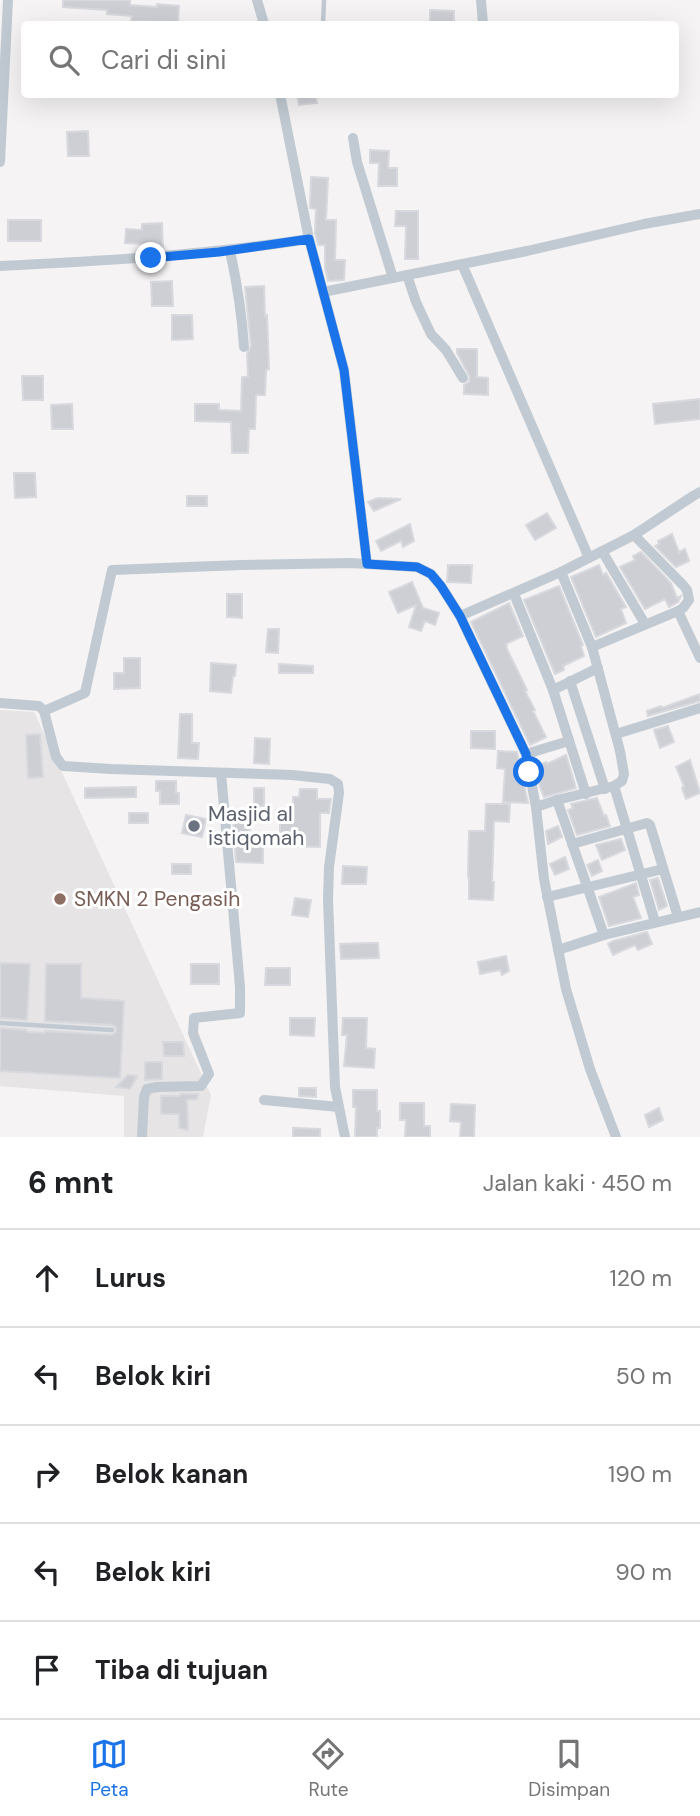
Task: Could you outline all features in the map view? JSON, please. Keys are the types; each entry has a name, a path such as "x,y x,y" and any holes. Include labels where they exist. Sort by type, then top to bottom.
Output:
{"street":[{"path":"0,162 8,0"},
{"path":"257,0 263,21"},
{"path":"481,0 482,21"},
{"path":"281,98 309,239 344,370 367,564"},
{"path":"353,138 357,162 393,278"},
{"path":"323,292 700,214"},
{"path":"0,266 120,261 230,251 309,239"},
{"path":"230,251 237,282 244,347"},
{"path":"463,264 589,558"},
{"path":"407,275 431,334 446,351 463,378"},
{"path":"460,616 514,594 635,535 700,492"},
{"path":"592,647 678,611 689,600 687,590 635,535"},
{"path":"602,551 645,624"},
{"path":"44,710 85,693 112,570 367,564 401,565 424,569 431,574 460,616 526,754 536,807 547,897 566,989 590,1069 616,1137"},
{"path":"536,807 609,788 622,781 624,774 592,647 561,572"},
{"path":"514,594 553,690 586,794"},
{"path":"678,611 700,658"},
{"path":"553,690 598,668"},
{"path":"570,681 626,828 655,922"},
{"path":"0,703 39,706 44,710 56,757 63,766 327,778 336,782 339,788 328,883 335,1087 345,1137"},
{"path":"616,734 700,708"},
{"path":"526,754 569,741"},
{"path":"142,1137 144,1097 147,1089 201,1086 209,1074 193,1033 194,1018 240,1013 221,773"},
{"path":"557,800 604,935"},
{"path":"572,844 644,823 650,825 678,917"},
{"path":"547,897 663,869"},
{"path":"558,950 604,935 700,912"},
{"path":"264,1100 339,1107"}],"lane":[{"path":"323,21 324,0"},
{"path":"0,1023 112,1030"}],"shaded area":[{"name":"SMKN 2 Pengasih","path":"0,710 34,712 211,1095 203,1137 124,1137 124,1096 0,1086"}],"building":[{"path":"63,0 130,0 130,5 179,6 178,21 131,21 132,16 107,14 107,10 63,7"},
{"path":"430,10 454,11 454,21 430,21"},
{"path":"298,98 316,98 317,103 299,105"},
{"path":"88,131 89,156 68,156 67,132"},
{"path":"370,150 389,151 388,168 397,168 397,186 378,186 379,163 370,163"},
{"path":"311,177 328,178 326,220 336,220 335,260 345,260 344,280 328,281 325,245 318,245 315,233 316,209 310,208"},
{"path":"396,211 418,211 418,259 405,259 406,226 395,226"},
{"path":"8,220 41,220 41,241 8,241"},
{"path":"162,223 163,248 142,248 142,244 125,243 126,229 142,230 142,224"},
{"path":"172,281 173,306 152,306 151,282"},
{"path":"264,286 269,369 266,370 265,395 256,395 255,429 249,429 248,453 232,453 231,422 195,421 195,404 219,404 219,410 241,411 242,377 248,377 247,354 251,346 245,287"},
{"path":"172,315 192,315 193,339 172,340"},
{"path":"457,349 477,349 477,377 488,378 488,395 464,394 464,385 469,382 470,377"},
{"path":"22,376 43,376 43,400 23,400"},
{"path":"700,399 700,419 655,424 653,404"},
{"path":"72,404 73,429 52,429 51,405"},
{"path":"14,473 35,473 36,497 15,498"},
{"path":"187,496 207,496 207,506 187,506"},
{"path":"378,498 401,499 374,511 368,502"},
{"path":"547,513 556,528 535,540 526,525"},
{"path":"410,524 414,541 403,547 401,541 381,551 376,541"},
{"path":"672,534 679,552 685,549 689,561 676,567 655,546 659,544 658,541"},
{"path":"641,552 671,583 677,598 681,596 678,602 669,607 665,599 645,609 620,567 635,560 633,556"},
{"path":"448,565 472,565 471,583 447,582"},
{"path":"599,565 626,607 621,609 626,623 596,637 571,577"},
{"path":"412,582 423,608 439,613 435,625 425,621 421,631 409,627 416,605 398,613 389,592"},
{"path":"559,586 583,645 584,656 563,666 564,670 555,674 524,600"},
{"path":"227,594 242,594 242,618 227,617"},
{"path":"509,603 523,636 506,644 506,647 546,737 530,745 471,622"},
{"path":"268,629 279,629 278,653 266,652"},
{"path":"124,658 140,658 140,688 114,689 114,673 124,673"},
{"path":"211,663 236,665 231,693 210,691"},
{"path":"279,664 313,666 313,673 279,673"},
{"path":"700,694 700,701 648,716 647,711"},
{"path":"180,714 192,714 192,743 199,743 198,759 178,758"},
{"path":"668,726 674,742 660,748 654,730"},
{"path":"471,731 495,731 495,749 471,748"},
{"path":"40,734 43,777 28,778 26,735"},
{"path":"255,738 270,739 269,764 254,763"},
{"path":"498,751 517,752 528,803 503,802 505,769 497,768"},
{"path":"566,755 576,788 544,797 536,767"},
{"path":"690,760 700,793 686,799 676,767"},
{"path":"156,781 176,781 179,804 160,804 160,791 156,791"},
{"path":"136,787 136,797 85,798 85,788"},
{"path":"254,788 264,788 264,806 254,806"},
{"path":"300,789 317,789 317,799 331,799 329,813 320,813 320,847 280,846 280,813 293,812 293,797 299,797"},
{"path":"597,798 610,826 577,835 568,810 573,808 571,804"},
{"path":"486,804 510,804 509,822 494,821 493,900 469,899 469,831 485,831"},
{"path":"129,813 148,813 148,823 129,823"},
{"name":"Masjid al istiqomah","path":"186,815 206,819 202,837 182,833"},
{"path":"233,819 250,820 249,847 263,847 263,863 236,862"},
{"path":"558,826 562,837 548,844 546,831"},
{"path":"621,839 625,850 602,860 596,845"},
{"path":"565,857 569,869 555,875 550,864"},
{"path":"598,860 602,871 592,876 587,865"},
{"path":"172,864 191,864 191,874 172,874"},
{"path":"343,866 367,867 366,884 342,884"},
{"path":"658,878 667,906 659,910 650,880"},
{"path":"636,883 639,895 633,897 641,918 609,926 599,897"},
{"path":"295,898 311,900 308,917 292,915"},
{"path":"647,932 652,944 638,950 635,945 613,955 608,944"},
{"path":"378,943 379,958 341,959 340,944"},
{"path":"506,956 509,971 502,975 500,970 480,974 478,962"},
{"path":"0,963 30,964 27,1020 0,1018"},
{"path":"46,964 81,964 81,998 124,1001 120,1078 0,1071 0,1028 45,1033 112,1035 116,1032 116,1027 112,1025 45,1021"},
{"path":"191,964 219,964 219,984 191,984"},
{"path":"266,968 290,968 290,985 265,985"},
{"path":"290,1018 315,1018 314,1036 290,1035"},
{"path":"343,1018 367,1018 366,1048 375,1049 374,1068 344,1066 347,1035 342,1035"},
{"path":"163,1042 183,1042 184,1056 164,1056"},
{"path":"145,1062 162,1062 162,1079 145,1080"},
{"path":"128,1075 137,1076 130,1089 116,1087"},
{"path":"299,1088 316,1088 316,1097 299,1096"},
{"path":"353,1090 377,1090 380,1128 377,1128 377,1137 355,1137 356,1107 353,1107"},
{"path":"198,1094 197,1099 187,1100 188,1130 179,1128 179,1114 161,1114 161,1096"},
{"path":"400,1103 424,1103 424,1126 430,1126 430,1137 405,1137 406,1120 400,1120"},
{"path":"451,1104 475,1105 474,1137 460,1137 461,1122 450,1121"},
{"path":"659,1108 663,1120 649,1127 645,1115"},
{"path":"293,1128 320,1129 320,1137 293,1137"}],"place":[{"name":"Masjid al istiqomah","path":"194,826"},
{"name":"SMKN 2 Pengasih","path":"60,899"}],"route":[{"path":"151,258 219,252 309,239 344,370 367,564 424,569 441,586 460,616 526,754 529,772"}]}
